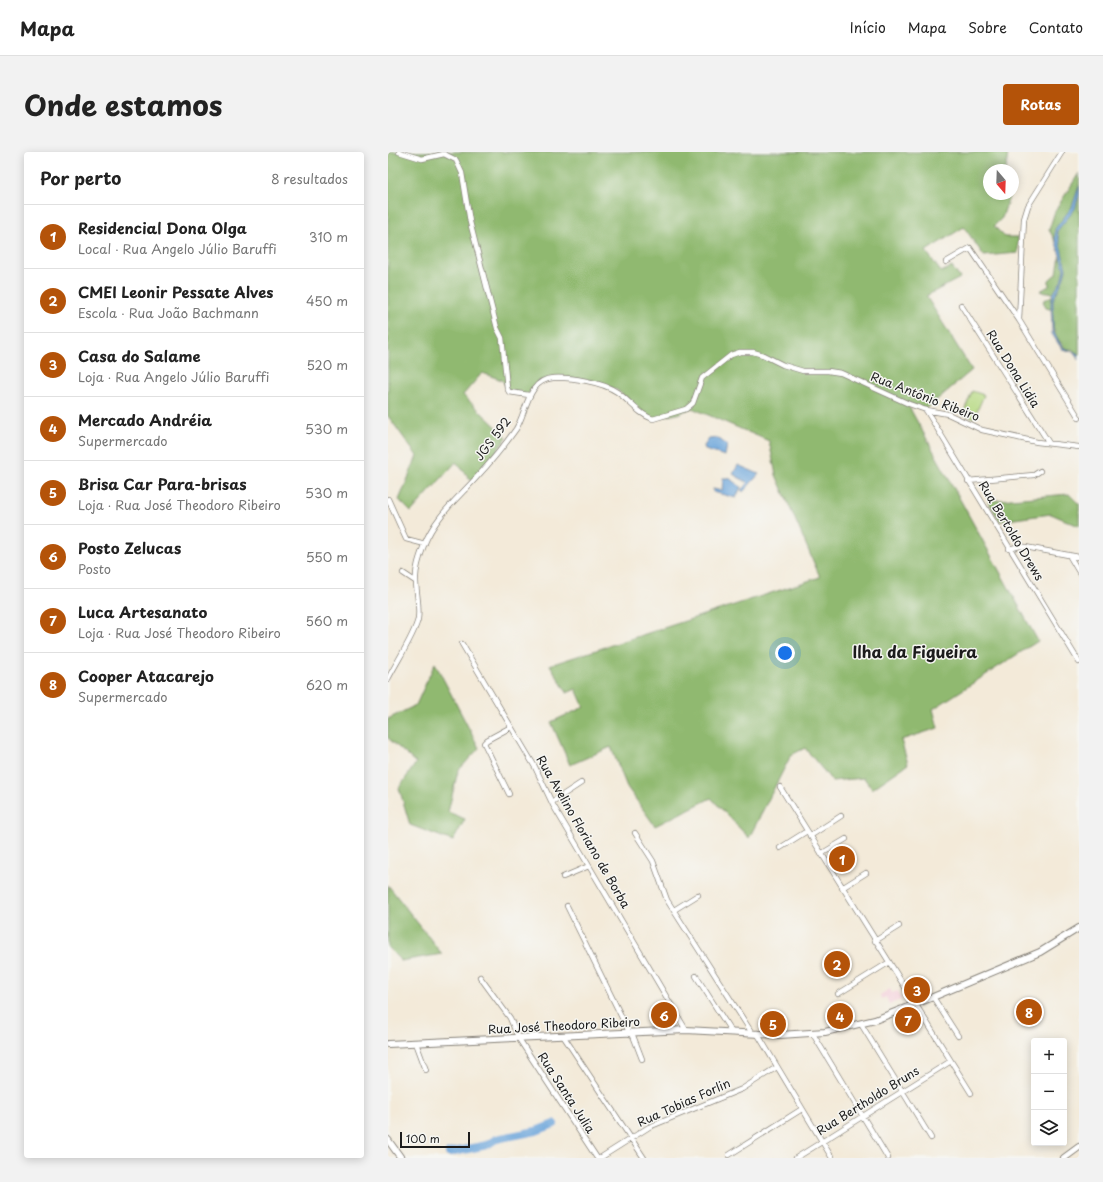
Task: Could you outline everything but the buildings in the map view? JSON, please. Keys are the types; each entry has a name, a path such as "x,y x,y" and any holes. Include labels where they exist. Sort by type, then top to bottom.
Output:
{"main road":[{"name":"Rua José Theodoro Ribeiro","path":"388,1044 564,1037 686,1030 731,1031 780,1035 813,1034 862,1024 933,997 1040,952 1079,928"},
{"path":"388,1140 401,1158"},
{"path":"1064,1158 1079,1147"}],"street":[{"path":"399,152 422,159 444,154 456,160 462,173 474,238 497,328 502,338 507,388 509,392 529,395"},
{"path":"1019,320 1024,219 1028,206 1062,152"},
{"path":"946,262 970,248 1019,320 1079,418"},
{"name":"Rua Dona Lidia","path":"961,305 1048,443"},
{"name":"Rua Antônio Ribeiro","path":"529,395 539,384 552,378 595,382 616,392 640,413 653,419 686,409 696,397 702,378 722,361 740,352 763,355 783,365 804,372 828,371 841,373 926,410 948,414 982,430 1048,443 1079,447"},
{"name":"JGS 592","path":"388,679 418,620 419,600 416,570 433,527 453,500 475,479 516,428 526,408 529,395"},
{"name":"Rua Bertoldo Drews","path":"926,410 1079,662"},
{"path":"968,481 1034,475 1040,471"},
{"path":"388,499 406,539 425,544"},
{"path":"1009,549 1020,546 1079,557"},
{"path":"1069,555 1079,572"},
{"path":"403,573 416,581"},
{"name":"Rua Avelino Floriano de Borba","path":"462,644 540,776 552,802 589,866 686,1030"},
{"path":"509,794 484,744 487,740 511,727"},
{"path":"552,802 581,783"},
{"path":"780,787 888,963 971,1093"},
{"path":"780,848 841,816"},
{"path":"635,833 653,861 663,893 777,1067 832,1158"},
{"path":"821,854 846,839"},
{"path":"563,877 589,866"},
{"path":"842,888 866,873"},
{"path":"674,910 698,895"},
{"path":"566,906 631,1033 642,1059"},
{"path":"875,941 899,926"},
{"path":"838,994 888,963"},
{"path":"696,976 731,1031"},
{"name":"Rua Santa Julia","path":"480,977 510,1018 519,1039 598,1158"},
{"path":"933,997 958,1036"},
{"path":"862,1024 931,1138"},
{"path":"813,1034 888,1158"},
{"path":"564,1037 644,1158"},
{"path":"416,1043 426,1070"},
{"name":"Rua Bertholdo Bruns","path":"796,1158 951,1061"},
{"name":"Rua Tobias Forlin","path":"598,1158 649,1127 742,1088 777,1067"},
{"path":"730,1155 802,1109"}],"shaded area":[{"path":"890,989 892,993 898,991 901,1000 889,1004 886,997 881,999 880,995"}],"green space":[{"path":"388,152 1008,152 1007,164 983,164 983,200 1008,200 1002,218 994,226 1005,237 1018,237 1018,253 984,256 964,227 926,251 941,272 952,267 960,278 926,296 972,370 926,409 907,403 1038,641 933,709 938,728 901,740 908,764 872,789 864,778 832,781 805,748 791,755 749,838 711,798 655,826 627,787 611,747 570,765 551,722 584,707 576,689 567,693 550,665 820,577 776,475 769,441 692,408 677,414 651,419 617,390 597,381 552,377 537,382 527,396 510,392 502,380 482,373 463,395 507,437 490,461 472,481 456,462 411,512 399,500 417,456 388,416"},
{"path":"1079,173 1079,355 1072,349 1066,349 1058,339 1053,327 1053,310 1046,308 1043,301 1053,295 1051,292 1045,293 1040,291 1049,286 1049,280 1057,273 1061,251 1049,230 1055,211"},
{"path":"972,391 984,395 974,418 963,414"},
{"path":"1069,494 1079,504 1079,526 1051,514 1000,521 988,501"},
{"path":"435,663 479,748 458,771 448,812 465,819 453,841 410,825 399,788 416,763 388,738 388,719 416,705"},
{"path":"388,885 442,954 401,961 388,948"}],"water":[{"path":"1079,186 1079,194 1075,209 1057,231 1066,269 1063,280 1053,300 1053,331 1062,347 1077,353 1079,360 1073,352 1062,349 1052,334 1051,303 1053,294 1061,281 1064,269 1055,239 1055,229 1072,207"},
{"path":"718,438 727,445 725,456 705,450 704,446 709,439"},
{"path":"738,465 759,474 743,492 741,490 748,483 733,474"},
{"path":"723,478 729,478 741,487 736,498 713,492 713,489 722,491"}],"waterway":[{"path":"449,1153 487,1145 496,1139 536,1131 554,1124"}],"place":[{"name":"Residencial Dona Olga","path":"842,859"},
{"name":"CMEI Leonir Pessate Alves","path":"837,964"},
{"name":"Casa do Salame","path":"917,990"},
{"name":"Cooper Atacarejo","path":"1029,1012"},
{"name":"Posto Zelucas","path":"664,1015"},
{"name":"Mercado Andréia","path":"840,1016"},
{"name":"Luca Artesanato","path":"908,1020"},
{"name":"Brisa Car Para-brisas","path":"773,1024"}],"district":[{"name":"Ilha da Figueira","path":"915,652"}]}
